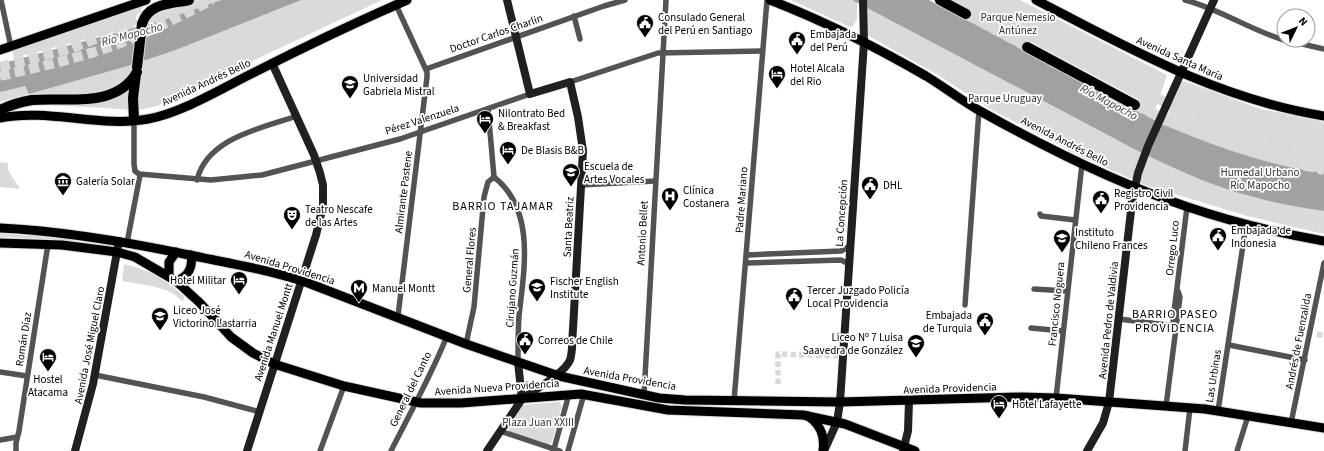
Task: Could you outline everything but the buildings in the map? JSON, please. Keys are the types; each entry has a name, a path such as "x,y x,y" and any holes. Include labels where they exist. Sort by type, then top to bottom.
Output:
{"highway":[{"path":"134,120 133,98 142,24 145,16 153,9 189,0"},
{"path":"940,0 966,14"},
{"path":"1027,47 1135,105"},
{"path":"0,110 32,100 106,96 124,88 137,70"}],"main road":[{"path":"0,50 146,0"},
{"name":"Avenida Andrés Bello","path":"0,118 28,115 134,120 153,118 172,111 407,0"},
{"name":"Avenida Andrés Bello","path":"768,0 818,20 864,42 925,76 979,110 1082,164 1134,188 1187,207 1246,225 1324,241"},
{"name":"Avenida Santa María","path":"1036,0 1180,73 1247,98 1284,108 1324,116"},
{"name":"Avenida Providencia","path":"0,228 123,242 238,264 301,281 398,316 466,344 556,375 644,395 677,399 840,402 1022,397 1056,398 1218,411 1324,428"},
{"path":"0,243 48,244 117,252"},
{"name":"Avenida Nueva Providencia","path":"117,252 135,257 173,279 200,303 231,337 253,353 274,364 344,386 416,402 461,404 568,394 584,394 668,410 803,415 837,422 904,449 914,451"},
{"path":"176,252 169,262 173,279 183,278 192,263 191,255"},
{"path":"803,415 813,420 821,429 824,441 823,451"}],"street":[{"path":"1,0 11,47"},
{"path":"506,0 530,94"},
{"name":"Doctor Carlos Charlin","path":"426,69 574,16 625,0"},
{"name":"Antonio Bellet","path":"644,395 666,0"},
{"name":"Padre Mariano","path":"734,401 747,263 762,51 768,0"},
{"path":"1185,0 1210,8 1254,29 1276,37"},
{"name":"Avenida Pedro de Valdivia","path":"1087,451 1103,423 1109,402 1134,188 1144,156 1159,120 1214,0"},
{"name":"La Concepción","path":"823,451 837,422 840,402 864,42 864,3"},
{"name":"Almirante Pastene","path":"396,4 426,69 427,77 398,316"},
{"path":"574,16 580,39"},
{"name":"Pérez Valenzuela","path":"140,175 197,180 249,177 394,141 530,94 662,52 762,51"},
{"name":"Avenida Manuel Montt","path":"247,451 316,235 322,206 323,185 317,161 272,63"},
{"name":"Santa Beatriz","path":"522,399 556,375 568,364 571,354 582,145 570,82"},
{"path":"488,109 494,177"},
{"path":"965,306 979,110"},
{"path":"197,180 203,163 218,147 236,138 297,116"},
{"path":"123,242 140,175 136,172 134,164 134,120"},
{"name":"Francisco Noguera","path":"1056,398 1082,164"},
{"name":"General Flores","path":"466,344 474,307 484,197 488,182 494,177"},
{"name":"Cirujano Guzmán","path":"494,177 503,184 511,197 520,218 525,242 518,362"},
{"path":"581,185 655,181"},
{"name":"Orrego Luco","path":"1166,406 1175,326 1173,320 1178,291 1187,207"},
{"path":"1040,214 1041,216 1075,220"},
{"name":"Las Urbinas","path":"1218,411 1246,225"},
{"name":"Avenida José Miguel Claro","path":"75,451 95,375 117,252 123,242"},
{"name":"Román Díaz","path":"16,451 48,244"},
{"path":"747,255 844,251 850,246"},
{"path":"831,252 835,256 832,260"},
{"path":"747,263 844,260 849,264"},
{"name":"Andrés de Fuenzalida","path":"1291,423 1324,263"},
{"path":"1034,289 1067,291"},
{"path":"1119,319 1175,326"},
{"path":"1032,328 1064,331"},
{"path":"1310,332 1317,334"},
{"name":"General del Canto","path":"391,451 447,336"},
{"path":"1228,345 1305,360"},
{"path":"487,451 522,399 518,362"},
{"path":"0,372 27,376"},
{"path":"95,375 204,397 260,412"},
{"path":"320,451 344,386"},
{"path":"554,449 568,394"},
{"path":"568,451 584,394"},
{"path":"904,449 908,431 909,401"},
{"path":"1185,451 1190,408"},
{"path":"1237,451 1248,416"},
{"path":"500,431 560,451"},
{"path":"0,440 17,437"}],"green space":[{"path":"197,0 221,0 174,17 232,0 382,0 157,106 138,110 35,104 28,94 0,102 0,65 132,27 14,58 12,50 149,2 138,13 133,27 149,23 156,12 169,6"},
{"path":"791,0 852,0 857,2 857,19 853,26 850,27"},
{"name":"Parque Nemesio Antúnez","path":"952,0 1020,0 1167,75 1152,119 1133,109 1138,99 1031,42 1025,52 963,18 968,9"},
{"name":"Parque Uruguay","path":"867,8 1136,150 1185,173 1224,188 1257,198 1290,206 1324,211 1324,234 1247,216 1145,185 1082,157 992,110 938,75 867,35"},
{"path":"1184,81 1261,109 1324,122 1324,173 1283,166 1242,154 1164,125 1181,82"},
{"path":"0,162 8,163 8,170 20,189 0,187"},
{"path":"0,233 67,239 104,246 47,239 0,237"},
{"path":"124,264 142,269 163,280 184,296 183,302 177,296 162,289 122,281"},
{"name":"Plaza Juan XXIII","path":"559,402 562,406 552,442 549,445 510,432 507,427 522,405"}],"water":[{"name":"Río Mapocho","path":"221,0 301,0 178,49 131,65 29,94 25,86 0,92 0,64 164,20"},
{"name":"Humedal Urbano Río Mapocho","path":"852,0 929,0 1164,125 1242,154 1283,166 1324,173 1324,211 1290,206 1240,193 1178,170 1136,150"}],"tunnel":[{"path":"0,76 65,60 118,44 145,33 212,0"},
{"path":"970,0 1088,64 1181,110 1235,131 1293,148 1324,154"},
{"path":"0,67 72,48 100,37 150,12"},
{"path":"966,14 1027,47"},
{"path":"1135,105 1228,144 1274,158 1324,170"},
{"path":"1317,334 1324,336"},
{"path":"778,384 778,354 843,356"}],"place":[{"name":"Consulado General del Perú en Santiago","path":"645,38"},
{"name":"Embajada del Perú","path":"797,55"},
{"name":"Hotel Alcala del Rio","path":"777,89"},
{"name":"Universidad Gabriela Mistral","path":"350,99"},
{"name":"Nilontrato Bed & Breakfast","path":"485,134"},
{"name":"De Blasis B&B","path":"508,165"},
{"name":"Escuela de Artes Vocales","path":"571,187"},
{"name":"Galería Solar","path":"63,196"},
{"name":"DHL","path":"870,200"},
{"name":"Clínica Costanera","path":"670,211"},
{"name":"Registro Civil Providencia","path":"1101,214"},
{"name":"Teatro Nescafe de las Artes","path":"292,230"},
{"name":"Embajada de Indonesia","path":"1218,251"},
{"name":"Instituto Chileno Frances","path":"1062,253"},
{"name":"Hotel Militar","path":"239,295"},
{"name":"Fischer English Institute","path":"537,302"},
{"name":"Manuel Montt","path":"359,303"},
{"name":"Tercer Juzgado Policía Local Providencia","path":"794,311"},
{"name":"Liceo José Victorino Lastarria","path":"160,331"},
{"name":"Embajada de Turquia","path":"985,336"},
{"name":"Correos de Chile","path":"525,355"},
{"name":"Liceo Nº 7 Luisa Saavedra de González","path":"916,358"},
{"name":"Hostel Atacama","path":"48,372"},
{"name":"Hotel Lafayette","path":"999,419"}],"district":[{"name":"BARRIO TAJAMAR","path":"503,206"},
{"name":"BARRIO PASEO PROVIDENCIA","path":"1175,321"}]}
